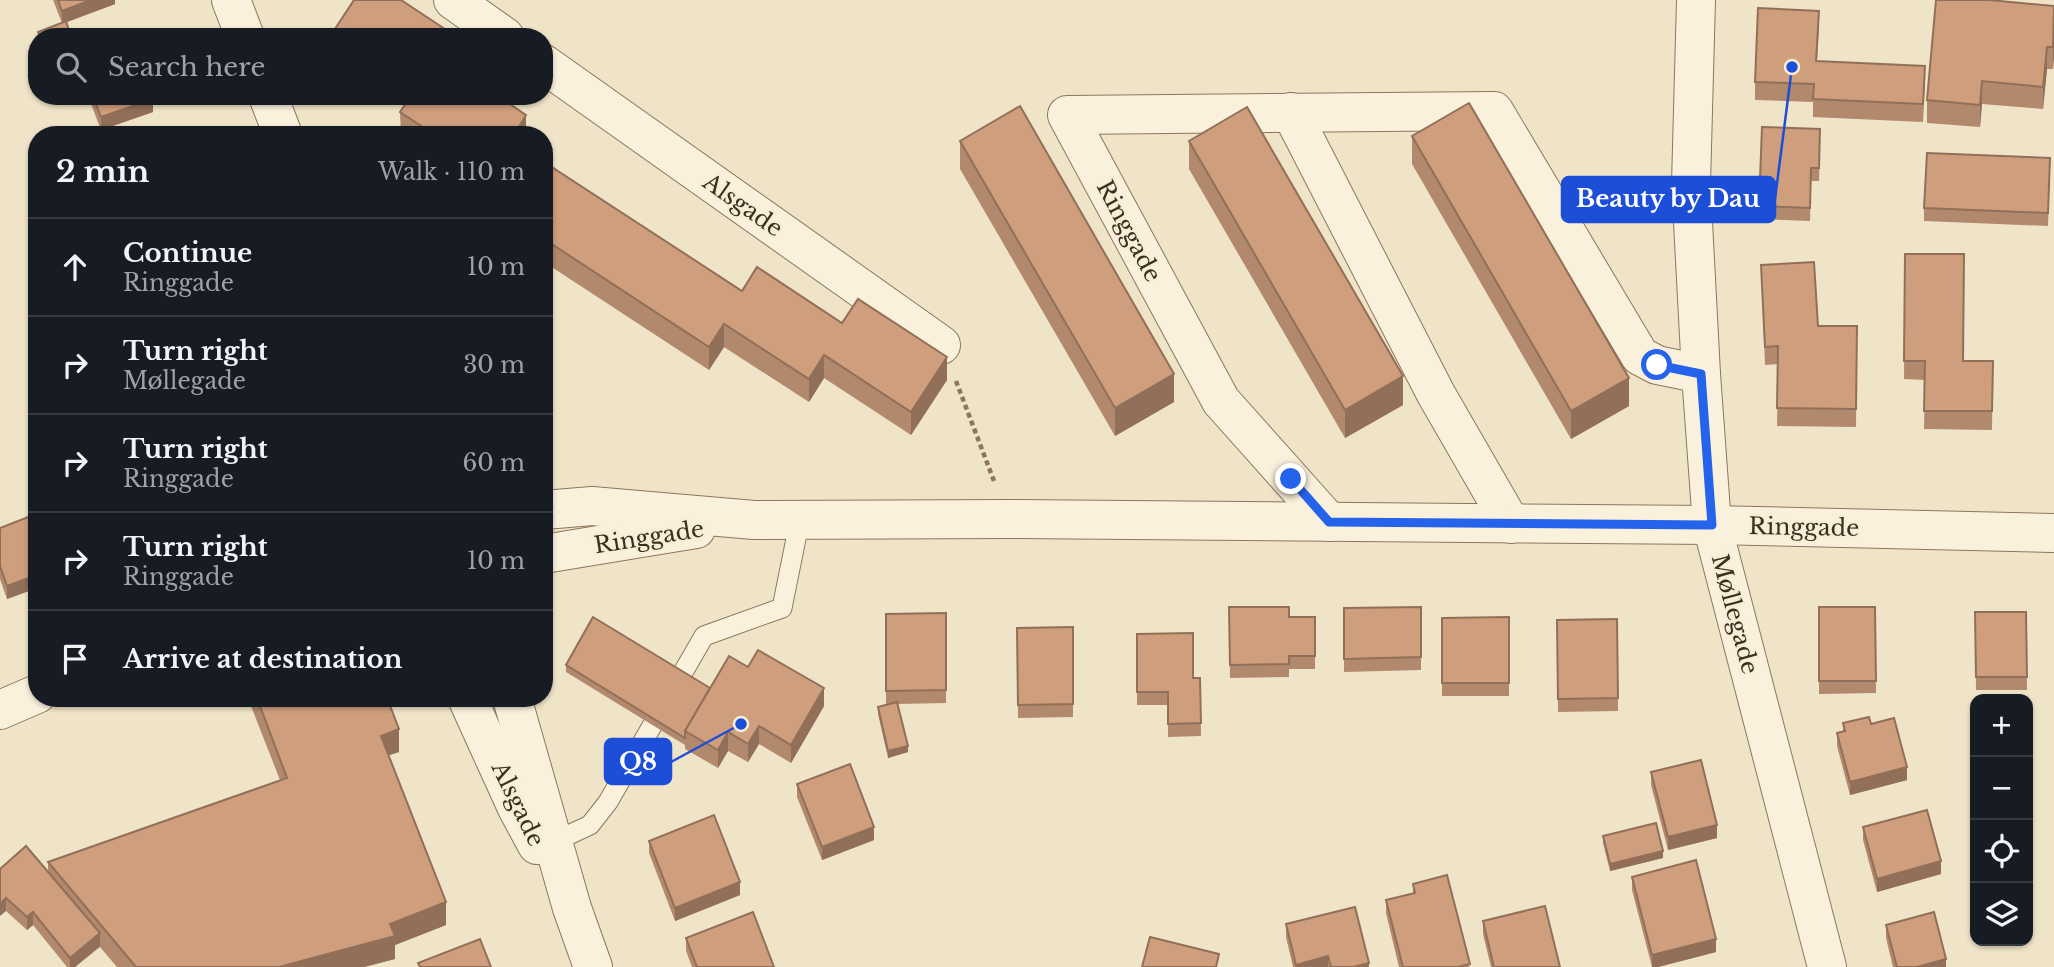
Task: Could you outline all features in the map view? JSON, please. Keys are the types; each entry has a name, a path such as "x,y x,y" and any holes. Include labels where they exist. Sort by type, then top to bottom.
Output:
{"street":[{"path":"231,0 242,28"},
{"path":"453,0 492,28"},
{"name":"Møllegade","path":"1696,0 1692,184 1701,374 1712,525 1827,967"},
{"name":"Alsgade","path":"553,70 941,345"},
{"path":"271,105 280,126"},
{"name":"Ringgade","path":"1329,522 1221,401 1067,115 1493,111 1640,356 1657,365 1701,374"},
{"path":"1291,112 1436,394 1511,524"},
{"name":"Ringgade","path":"553,509 592,506 754,520 1009,519 1712,525 2054,533"},
{"name":"Ringgade","path":"553,553 754,520"},
{"path":"0,710 28,698"},
{"name":"Alsgade","path":"471,707 517,808 546,846"},
{"name":"Alsgade","path":"514,707 546,846 593,967"}],"lane":[{"path":"546,846 590,825 608,802 704,636 782,608 800,519"}],"path":[{"path":"941,345 1009,519"}],"building":[{"path":"58,0 91,0 62,11"},
{"path":"354,0 401,0 443,28 336,28"},
{"path":"1936,0 1989,0 2054,6 2053,47 2047,47 2043,87 1982,81 1980,105 1927,100"},
{"path":"1758,8 1819,11 1816,61 1925,66 1923,104 1813,99 1814,84 1755,82"},
{"path":"66,21 68,28 48,28"},
{"path":"1469,103 1629,378 1571,411 1412,136"},
{"path":"96,105 136,105 101,117"},
{"path":"405,105 511,105 526,115 519,126 421,126 400,112"},
{"path":"1020,106 1174,374 1115,408 960,141"},
{"path":"1247,107 1403,376 1345,410 1189,141"},
{"path":"1762,127 1820,129 1819,168 1811,168 1810,208 1759,206"},
{"path":"1927,153 2050,158 2048,213 1924,208"},
{"path":"553,168 742,291 757,267 842,323 858,299 947,357 911,412 824,355 809,379 724,324 709,347 553,245"},
{"path":"1905,254 1964,254 1963,361 1993,361 1992,411 1924,411 1925,361 1904,361"},
{"path":"1814,262 1818,326 1857,326 1856,409 1777,408 1778,346 1765,347 1761,265"},
{"path":"28,517 28,578 7,586 0,566 0,528"},
{"path":"1229,607 1289,607 1289,617 1315,617 1315,656 1289,656 1289,664 1230,665"},
{"path":"1421,607 1421,657 1344,659 1344,608"},
{"path":"1819,607 1875,607 1876,681 1819,681"},
{"path":"1975,612 2026,612 2027,677 1976,677"},
{"path":"946,613 946,690 886,691 886,614"},
{"path":"593,617 710,688 685,731 685,738 566,665"},
{"path":"1509,617 1509,683 1442,683 1442,618"},
{"path":"1617,619 1618,698 1558,699 1557,620"},
{"path":"1073,627 1073,704 1018,705 1017,628"},
{"path":"1193,633 1193,678 1200,678 1201,723 1168,724 1168,692 1137,692 1137,634"},
{"path":"758,650 824,688 791,745 759,726 748,744 728,732 718,750 685,731 729,656 748,667"},
{"path":"897,702 908,746 888,751 878,707"},
{"path":"260,707 390,707 399,729 381,736 446,902 390,924 395,936 279,967 136,967 48,862 287,778"},
{"path":"1869,717 1871,724 1894,718 1907,767 1850,782 1837,733 1845,731 1843,723"},
{"path":"1701,760 1717,825 1668,837 1651,772"},
{"path":"850,764 874,827 822,847 797,784"},
{"path":"1927,810 1941,861 1877,879 1863,827"},
{"path":"714,815 740,882 675,908 649,841"},
{"path":"1656,823 1663,851 1610,864 1603,836"},
{"path":"26,846 100,933 70,958 33,912 27,917 6,898 0,904 0,869"},
{"path":"1696,860 1716,939 1652,955 1632,877"},
{"path":"1447,875 1470,964 1457,967 1403,967 1386,900 1415,893 1413,884"},
{"path":"1545,906 1560,967 1494,967 1483,921"},
{"path":"1355,907 1369,963 1353,967 1331,967 1328,956 1296,965 1286,924"},
{"path":"753,912 774,967 697,967 686,938"},
{"path":"1934,912 1946,959 1917,967 1897,967 1886,925"},
{"path":"1150,937 1219,954 1216,967 1142,967"},
{"path":"480,939 491,967 420,967 418,963"}],"place":[{"name":"Beauty by Dau","path":"1792,67"},
{"name":"Q8","path":"741,724"}],"route":[{"path":"1291,479 1329,522 1712,525 1701,374 1657,365"}]}
